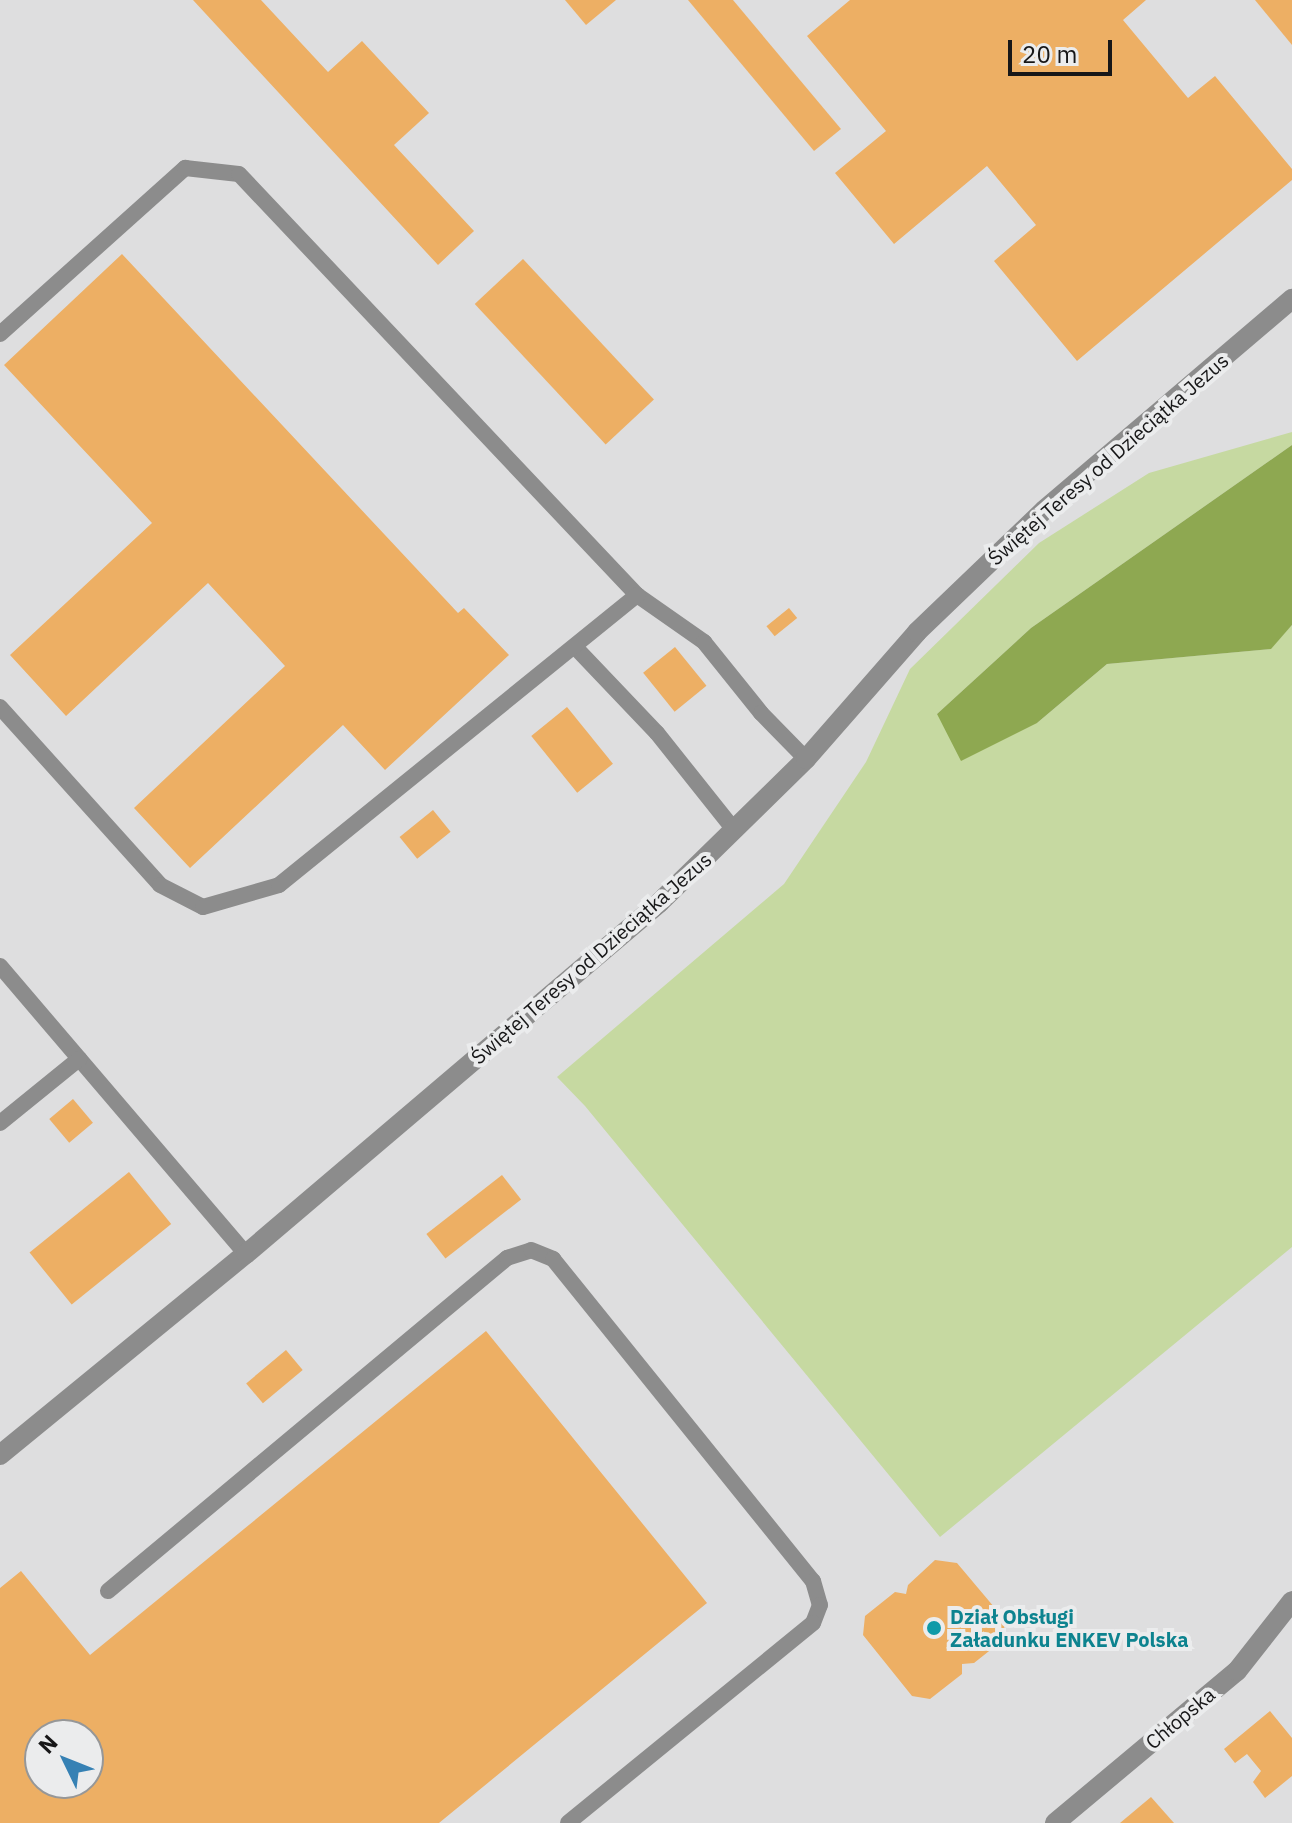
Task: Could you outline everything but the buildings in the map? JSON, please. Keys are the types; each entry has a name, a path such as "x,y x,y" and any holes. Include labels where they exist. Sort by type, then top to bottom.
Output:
{"street":[{"name":"Świętej Teresy od Dzieciątka Jezus","path":"0,1455 246,1254 659,903 806,759 917,632 1044,510 1292,299"},
{"name":"Chłopska","path":"1055,1823 1237,1671 1292,1601"}],"lane":[{"path":"0,334 185,168 239,174 637,595 704,642 761,713 806,759"},
{"path":"0,707 160,885 203,907 279,885 576,648 637,595"},
{"path":"576,648 657,733 735,831"},
{"path":"0,966 246,1254"},
{"path":"0,1123 79,1059"},
{"path":"108,1591 507,1258 531,1250 553,1259 813,1581 820,1605 813,1623 568,1823"}],"green space":[{"path":"1292,432 1292,445 1031,628 937,714 1037,723 1107,664 1270,649 1292,625 1292,1247 940,1537 585,1106 557,1077 784,884 866,762 910,669 1039,543 1149,473"},
{"path":"1292,445 1292,625 1271,649 1107,664 1037,723 961,761 937,714 1031,628"}],"place":[{"name":"Dział Obsługi Załadunku ENKEV Polska","path":"934,1628"}]}
